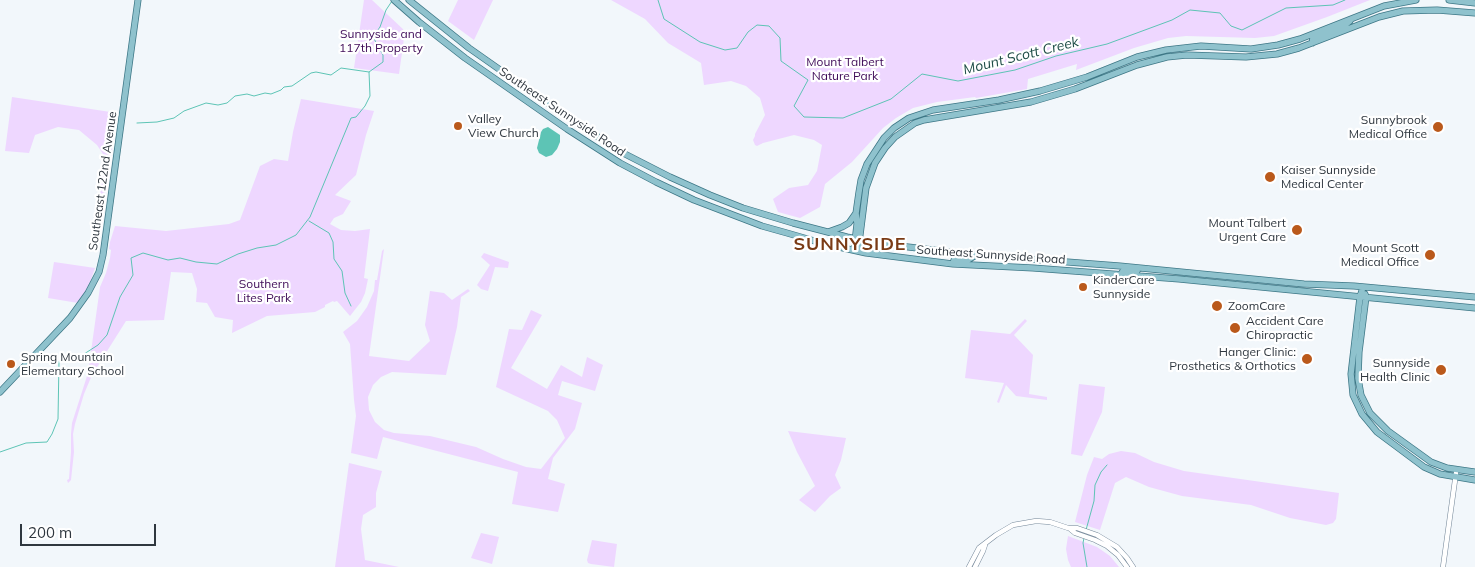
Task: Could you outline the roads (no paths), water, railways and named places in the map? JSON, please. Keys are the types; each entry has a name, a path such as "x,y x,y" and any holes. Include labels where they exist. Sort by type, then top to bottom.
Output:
{"main road":[{"name":"Southeast 122nd Avenue","path":"0,392 72,315 86,298 97,277 102,262 138,0"},
{"name":"Southeast Sunnyside Road","path":"394,0 465,58 594,147 651,180 694,200 762,226 817,242 909,259 953,264 1120,274 1475,308"},
{"path":"858,239 856,213 863,174 867,164 876,148 888,133 915,115 933,110 1017,96 1057,86 1137,57 1166,50 1195,46 1246,49 1292,42 1384,6 1416,0"},
{"path":"1449,0 1475,3"},
{"name":"Southeast Sunnyside Road","path":"410,2 469,48 570,119 623,153 670,178 710,195 761,213 827,232 904,247 976,256 1141,268 1304,284 1475,297"},
{"path":"856,250 871,171 879,156 890,142 915,123 934,117 1000,108 1049,97 1088,85 1137,65 1161,59 1187,55 1246,57 1277,54 1403,11 1437,10 1475,13"},
{"path":"1312,43 1314,38 1344,26 1351,19"},
{"path":"827,232 846,225 856,213"},
{"path":"953,264 956,259 968,260 976,256"},
{"path":"1120,274 1123,271 1135,272 1141,268"},
{"path":"1179,279 1181,276 1193,277 1198,274"},
{"path":"1363,287 1358,371 1364,402 1370,413 1379,424 1418,454 1435,464 1456,470 1475,472"},
{"path":"1363,297 1351,374 1352,391 1357,405 1372,427 1412,459 1432,472 1475,480"}],"street":[{"path":"1443,567 1456,470"},
{"path":"969,567 979,548 1005,529 1020,524 1043,522 1068,528 1077,528 1117,547 1133,567"},
{"path":"1096,537 1113,550 1127,567"},
{"path":"975,567 984,545"}],"waterway":[{"name":"Mount Scott Creek","path":"658,0 664,19 700,42 725,50 737,48 748,32 757,25 769,26 780,38 781,61 808,80 794,106 804,117 843,118 891,99 922,74 958,81 1015,70 1056,56 1107,44 1172,20 1190,10 1220,13 1231,26 1242,30 1286,8 1333,5 1345,0"},
{"name":"Mount Scott Creek","path":"0,452 26,443 47,442 58,419 59,361 65,357 73,358 84,354 98,345 107,335 120,297 133,275 131,258 143,253 168,260 180,258 217,264 238,254 276,245 296,235 310,217 351,118 356,117 370,96 369,72 383,62 383,55 373,37 380,27 386,10 392,1"},
{"path":"137,123 157,122 174,118 184,111 206,103 218,105 227,103 235,96 271,94 284,87 292,86 311,73 331,75 341,68 369,72"},
{"path":"309,221 329,233 333,242 334,259 342,271 345,293 351,306"},
{"path":"1086,530 1094,501 1095,485 1101,472 1107,465"},
{"path":"1084,538 1083,543 1087,567"}],"place":[{"name":"Valley View Church","path":"458,126"},
{"name":"Sunnybrook Medical Office","path":"1438,127"},
{"name":"Kaiser Sunnyside Medical Center","path":"1270,177"},
{"name":"Mount Talbert Urgent Care","path":"1297,230"},
{"name":"Mount Scott Medical Office","path":"1430,255"},
{"name":"KinderCare Sunnyside","path":"1083,287"},
{"name":"ZoomCare","path":"1217,306"},
{"name":"Accident Care Chiropractic","path":"1235,328"},
{"name":"Hanger Clinic: Prosthetics & Orthotics","path":"1307,359"},
{"name":"Spring Mountain Elementary School","path":"11,364"},
{"name":"Sunnyside Health Clinic","path":"1441,370"}],"district":[{"name":"SUNNYSIDE","path":"850,245"}],"park label":[{"name":"Sunnyside and 117th Property","path":"381,41"},
{"name":"Mount Talbert Nature Park","path":"845,69"},
{"name":"Southern Lites Park","path":"264,291"}]}
